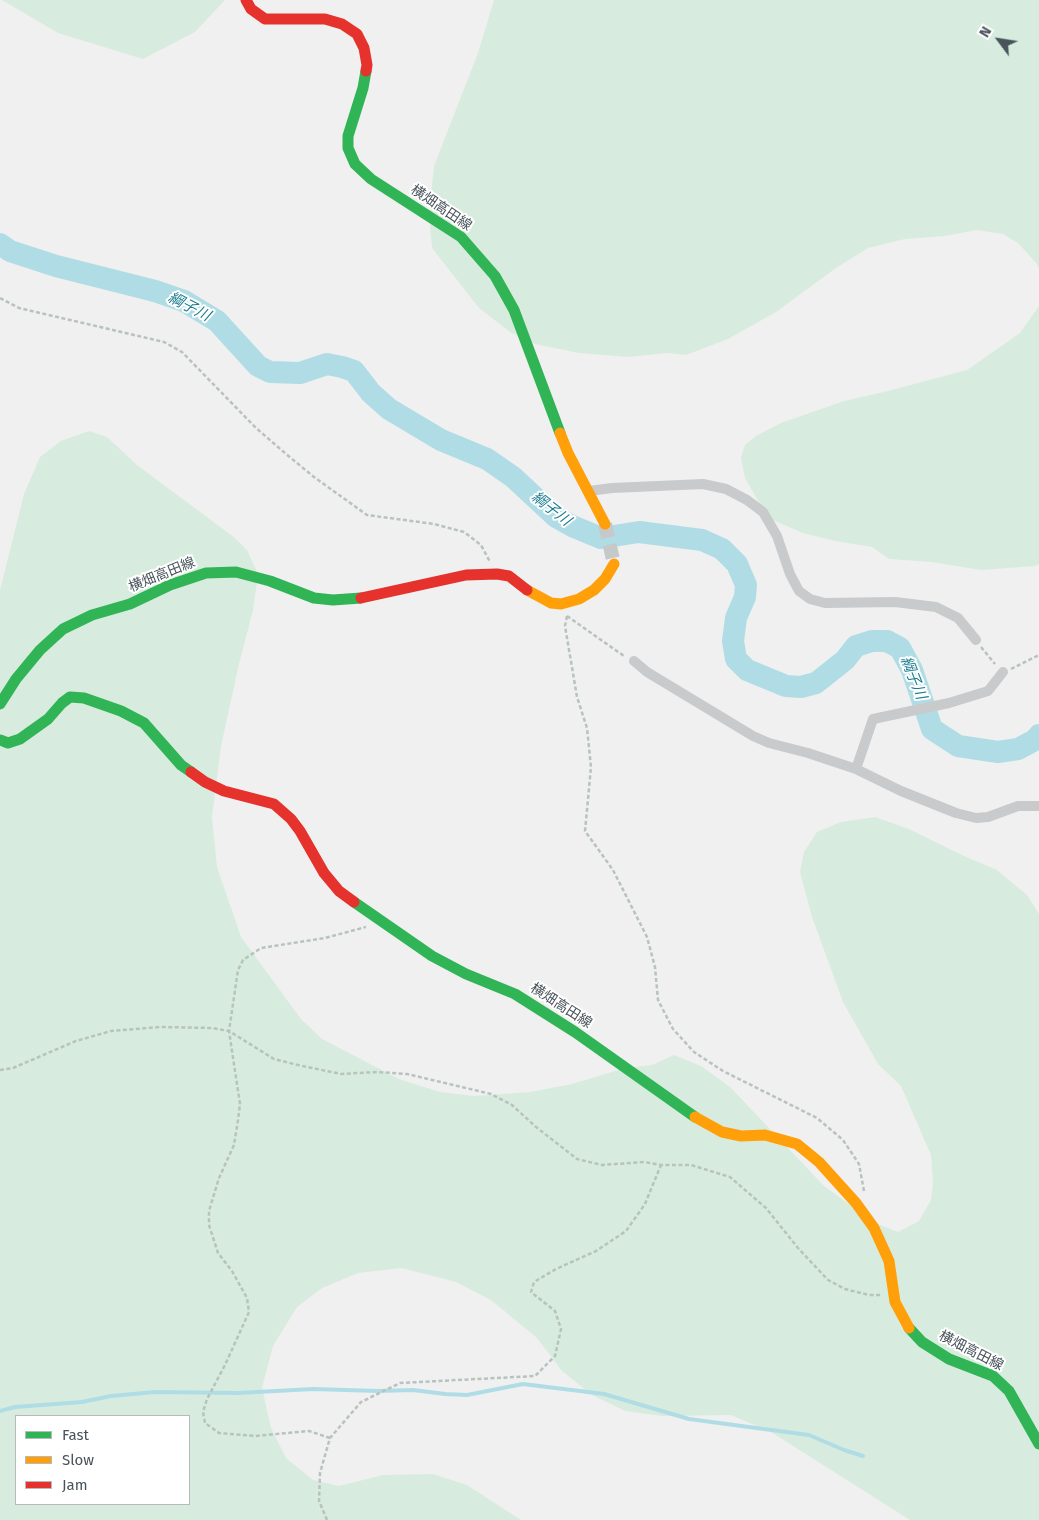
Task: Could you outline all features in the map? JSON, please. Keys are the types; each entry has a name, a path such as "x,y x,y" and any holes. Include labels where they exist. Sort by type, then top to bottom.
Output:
{"main road":[{"name":"横畑高田線","path":"246,0 250,9 266,19 325,19 342,24 357,34 364,48 367,65 363,88 348,136 348,148 354,164 371,180 461,238 495,276 514,310 568,453 605,524"},
{"name":"横畑高田線","path":"0,704 16,679 40,650 63,629 92,615 130,604 170,585 206,573 236,572 270,581 314,598 333,600 353,600 466,575 498,574 509,576 529,591 551,603 561,604 579,599 594,590 606,579 614,564"},
{"name":"横畑高田線","path":"0,740 8,743 20,739 48,719 70,697 84,698 121,710 144,723 181,765 205,782 224,791 274,804 291,818 324,873 339,891 432,956 466,974 514,994 575,1032 685,1111 722,1132 742,1136 765,1135 797,1144 819,1162 856,1202 874,1228 889,1262 895,1302 908,1326 922,1342 949,1359 993,1376 1009,1391 1039,1444"}],"street":[{"path":"589,491 612,488 703,484 726,489 747,500 763,512 777,536 790,574 799,591 810,599 825,603 895,602 936,606 958,618 976,640"},
{"path":"634,661 647,672 753,736 769,743 808,753 856,769 956,813 976,818 988,817 1018,806 1039,806"},
{"path":"856,769 873,718 949,703 988,691 1002,672"}],"path":[{"path":"0,298 19,308 164,342 182,352 263,434 314,477 367,515 434,524 464,532 481,545 498,574"},
{"path":"634,661 617,653 567,616 565,626 577,697 587,728 591,768 585,831 613,870 647,937 655,967 658,1000 673,1029 694,1052 723,1071 817,1118 843,1140 859,1164 864,1191 856,1202"},
{"path":"976,640 986,656 1002,672 1039,655"},
{"path":"330,1438 309,1431 255,1436 220,1433 205,1423 203,1412 207,1399 249,1312 247,1298 232,1271 218,1253 210,1225 209,1210 219,1178 234,1145 239,1112 240,1104 229,1031 236,978 243,960 261,948 325,938 359,930 380,920"},
{"path":"0,1070 13,1068 76,1041 110,1031 160,1027 212,1028 229,1031 274,1059 298,1066 341,1074 377,1072 407,1074 491,1094 512,1105 536,1127 577,1159 602,1165 644,1162 661,1165 690,1165 730,1177 766,1208 798,1248 828,1280 845,1289 869,1295 894,1295"},
{"path":"327,1520 319,1501 320,1473 330,1438 361,1402 400,1383 535,1376 554,1356 560,1329 555,1311 531,1292 534,1282 556,1269 596,1251 626,1231 645,1204 661,1165"}],"green space":[{"path":"2,0 225,0 195,32 143,59 58,33"},
{"path":"494,0 1039,0 1039,269 1037,264 1018,243 1003,234 977,230 945,236 905,239 868,248 836,268 776,312 728,339 686,355 667,353 628,357 579,353 535,344 510,332 479,308 432,248 429,214 434,166 478,53"},
{"path":"1039,306 1039,564 1035,566 981,570 932,562 889,559 872,547 803,533 768,518 745,478 741,458 745,445 756,436 781,423 844,401 967,370 1020,333"},
{"path":"89,431 107,437 137,465 235,538 247,550 258,574 253,610 221,746 212,817 217,867 241,937 301,1019 322,1039 399,1079 440,1092 474,1096 530,1092 572,1084 625,1068 652,1065 674,1055 701,1066 730,1087 824,1186 875,1223 898,1232 919,1221 931,1200 933,1183 931,1155 901,1086 878,1064 843,1002 812,917 800,872 804,852 817,832 841,822 875,817 909,829 997,870 1027,895 1039,914 1039,1520 910,1520 771,1432 731,1415 662,1416 625,1411 592,1395 562,1371 537,1338 491,1300 456,1282 402,1268 358,1273 322,1288 297,1307 273,1346 262,1388 271,1428 286,1458 313,1480 339,1486 383,1475 433,1474 467,1485 521,1520 0,1520 0,590 24,494 40,457 61,441"}],"waterway":[{"name":"綱子川","path":"0,244 10,251 56,266 155,291 184,301 217,321 258,366 270,372 300,373 327,364 354,371 371,393 389,409 441,440 487,459 513,477 556,517 572,526 601,538 639,532 702,540 722,549 737,564 746,585 745,597 736,618 733,641 736,659 747,670 786,686 801,687 816,683 845,660 856,646 872,641 887,641 900,648 912,670 932,729 958,746 998,752 1018,749 1035,740 1039,735"},
{"path":"0,1411 15,1407 82,1402 111,1396 155,1392 238,1393 313,1389 413,1390 467,1395 523,1384 604,1394 689,1419 809,1435 863,1456"}],"tunnel":[{"path":"605,524 614,564"}],"traffic: fast":[{"path":"366,71 363,88 348,136 348,148 355,164 371,179 461,237 495,276 514,310 560,433"},
{"path":"0,704 16,679 40,650 63,629 92,615 130,604 170,585 206,573 236,572 270,581 314,598 333,600 361,598"},
{"path":"0,740 8,743 20,739 48,719 70,697 84,698 121,711 144,723 181,765 191,772"},
{"path":"354,902 432,956 466,974 515,994 575,1032 695,1117"},
{"path":"909,1328 922,1342 949,1359 993,1376 1009,1391 1039,1444"}],"traffic: slow":[{"path":"560,433 568,453 605,524"},
{"path":"527,590 551,603 561,604 579,599 594,590 605,579 614,564"},
{"path":"695,1117 722,1132 741,1136 765,1135 797,1144 819,1162 856,1203 874,1228 889,1261 895,1302 909,1328"}],"traffic: jam":[{"path":"246,0 251,9 265,19 325,19 342,24 357,34 364,48 367,65 366,71"},
{"path":"361,598 466,575 497,574 509,576 527,590"},
{"path":"191,772 205,782 224,791 274,804 291,819 300,831 324,873 339,891 354,902"}]}
